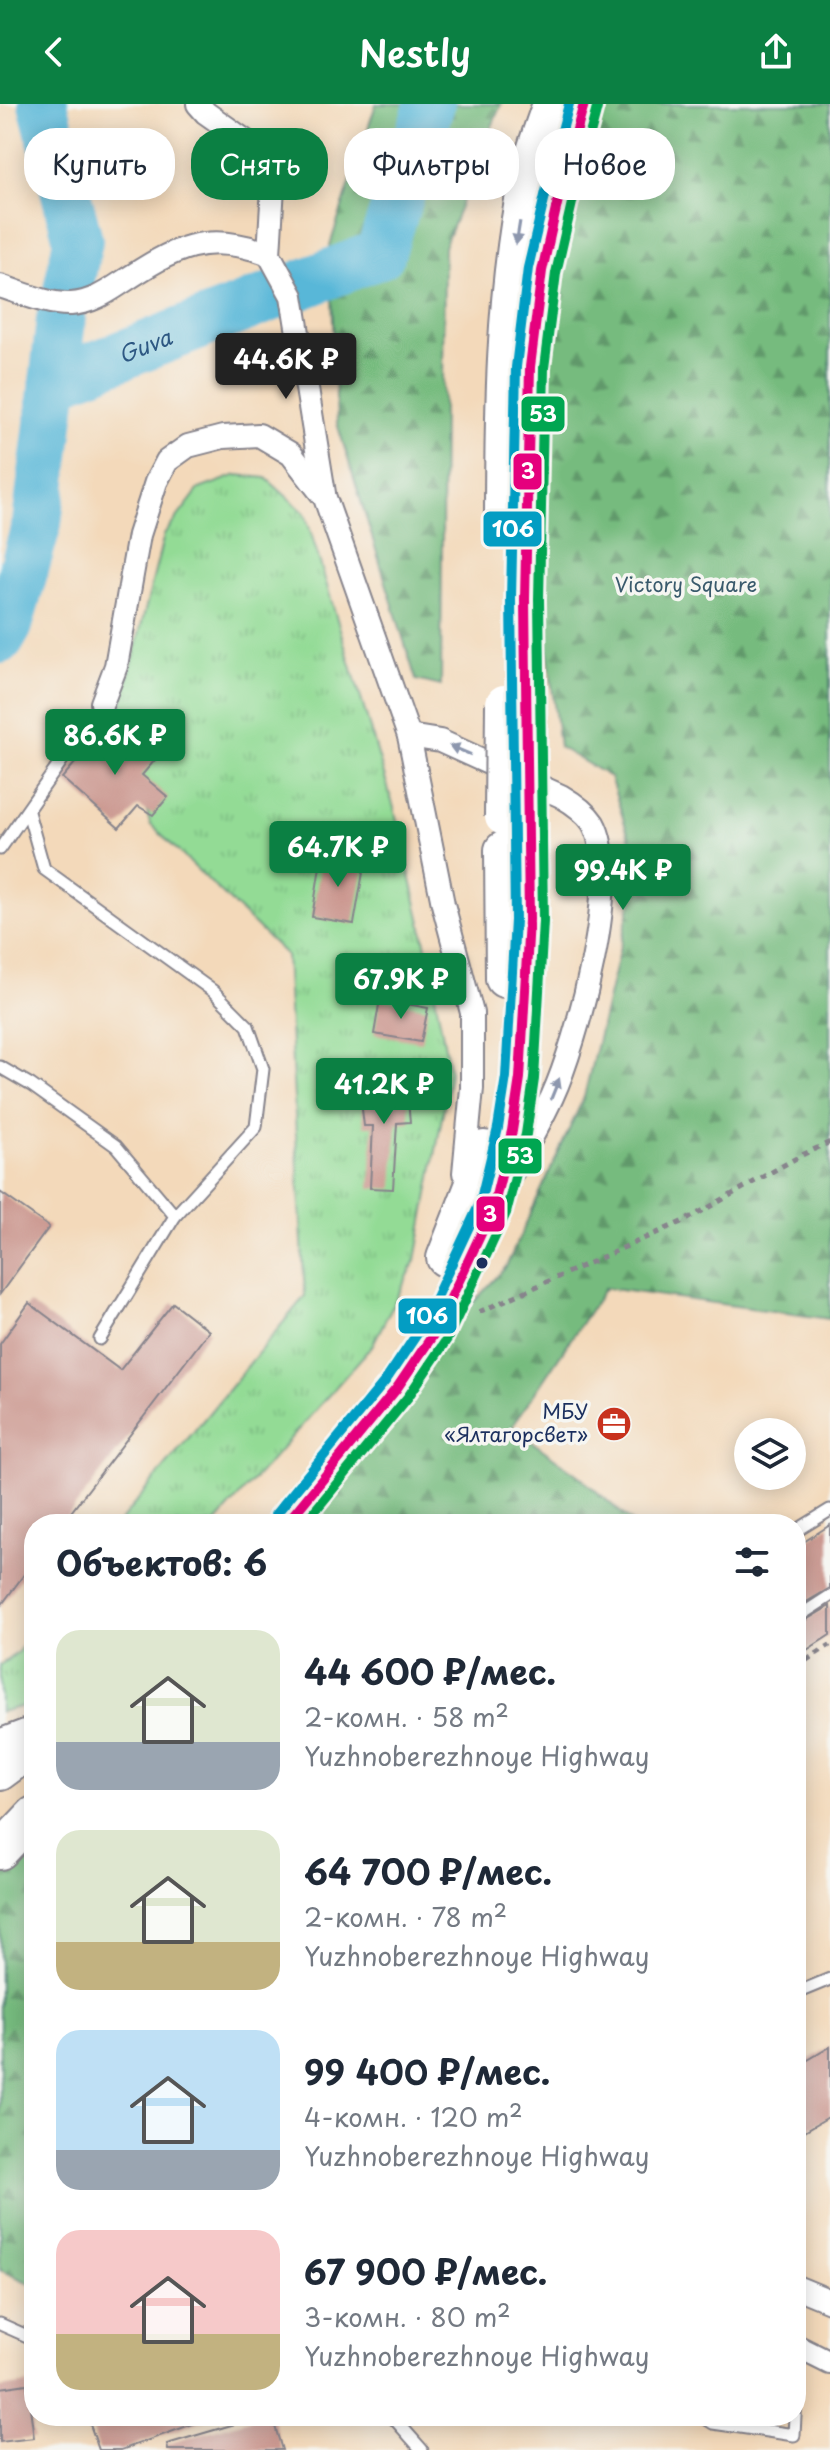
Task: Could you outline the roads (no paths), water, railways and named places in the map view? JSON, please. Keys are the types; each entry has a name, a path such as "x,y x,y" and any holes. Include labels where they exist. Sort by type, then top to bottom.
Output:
{"highway":[{"path":"269,1514 384,1370 423,1309 477,1176 497,1080 504,1022 515,816 515,707 502,452 508,316 512,267 526,182 551,104"},
{"path":"515,707 525,599 530,367 542,271 584,104"},
{"path":"294,1514 397,1388 435,1332 493,1208 512,1131 521,1065 529,920 515,816"},
{"path":"0,1748 24,1739"},
{"path":"0,1851 24,1826"}],"main road":[{"path":"0,1773 24,1755"}],"street":[{"path":"198,104 257,149 273,186 273,259 292,296 325,498 409,736 443,904 472,1013 468,1138 461,1196 449,1250"},
{"path":"0,286 37,298 71,304 100,297 165,254 192,245 246,245 273,259"},
{"path":"102,703 116,666 139,535 156,482 167,461 188,446 223,437 259,435 291,454 325,498"},
{"path":"409,736 440,741 561,796 579,807 593,823 601,845 601,901 582,1015 553,1095 493,1208"},
{"path":"806,2291 830,2301"},
{"path":"806,2351 830,2363"}],"lane":[{"path":"0,849 102,703"},
{"path":"28,812 44,869 213,991 248,1026 263,1069 256,1127 175,1216 100,1339"},
{"path":"0,1067 31,1085 116,1146 175,1216"},
{"path":"806,1525 830,1510"},
{"path":"806,1612 830,1596"},
{"path":"806,1989 830,1979"},
{"path":"0,2324 24,2335"},
{"path":"401,2426 422,2450"},
{"path":"733,2426 794,2435 794,2426"}],"waterway":[{"path":"43,104 78,240 68,290"},
{"name":"Guva","path":"0,639 8,625 37,523 54,382 380,254 430,104"},
{"path":"54,382 61,319"}],"place":[{"name":"МБУ «Ялтагорсвет»","path":"614,1424"}],"park label":[{"name":"Victory Square","path":"686,585"}]}
